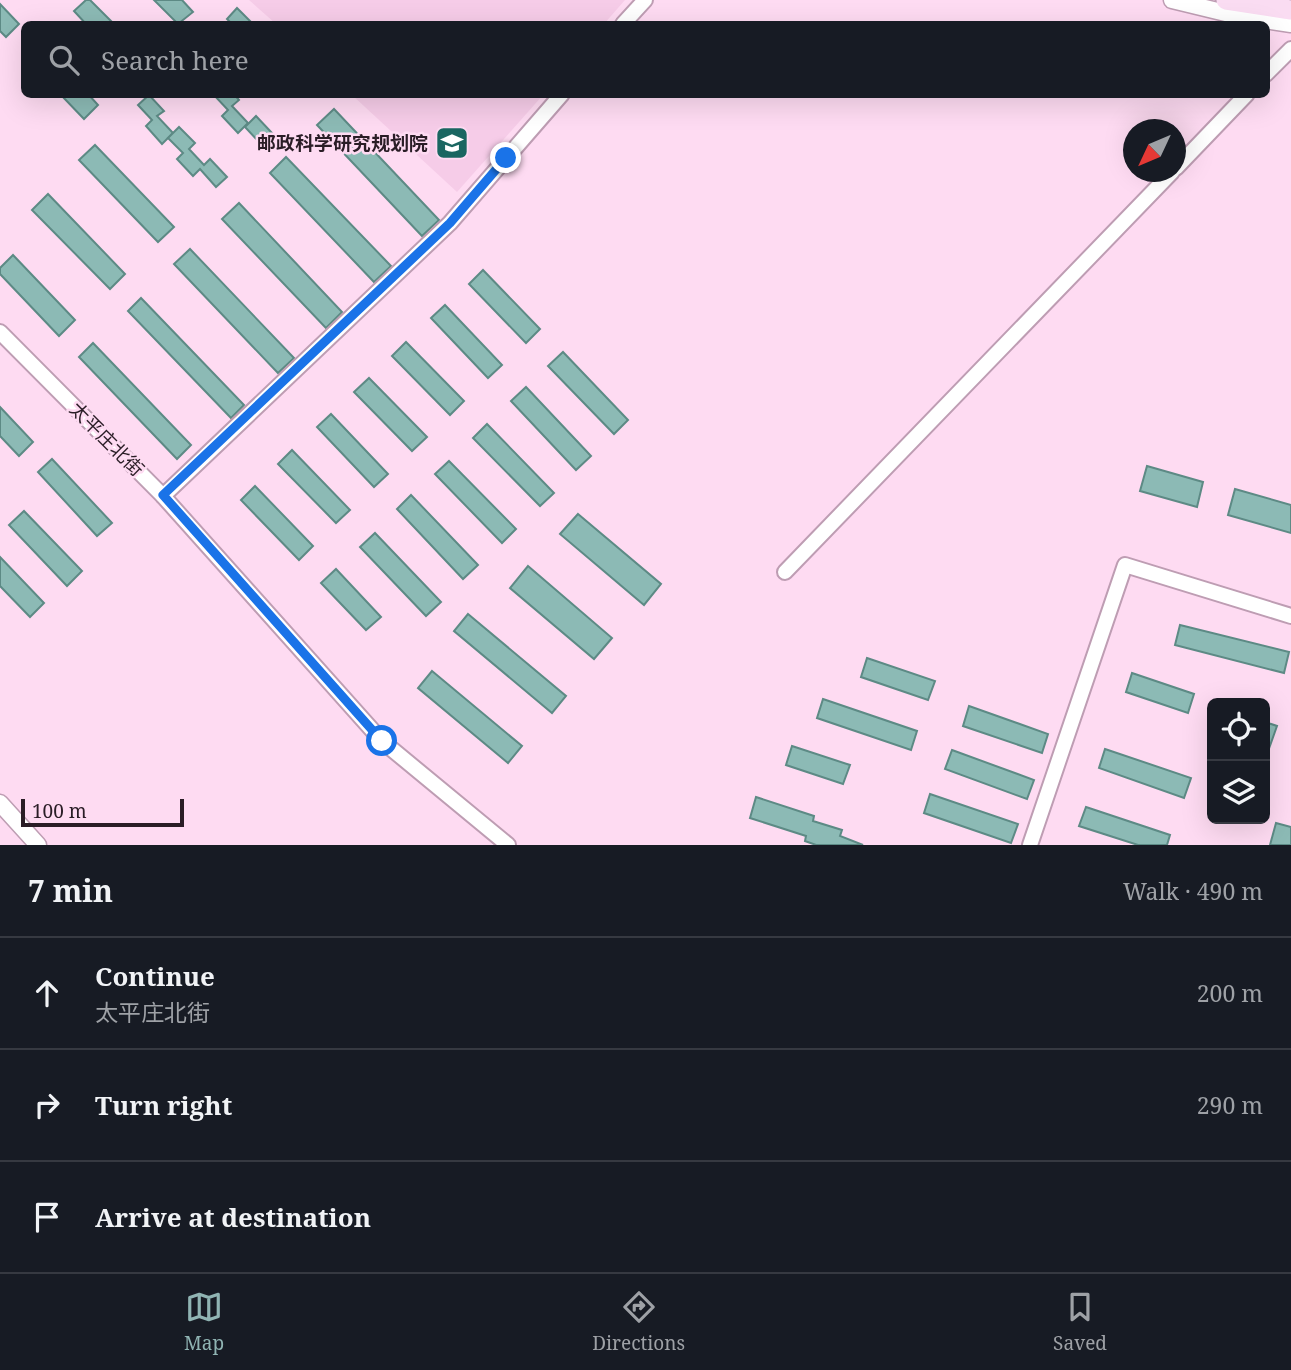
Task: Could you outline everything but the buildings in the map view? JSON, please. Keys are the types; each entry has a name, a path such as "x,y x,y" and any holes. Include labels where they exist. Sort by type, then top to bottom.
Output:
{"main road":[{"path":"1226,0 1291,10"}],"street":[{"path":"626,21 645,0"},
{"path":"1172,0 1238,16 1291,24"},
{"path":"1270,71 1291,49"},
{"path":"163,495 450,223 559,98"},
{"path":"1186,158 1243,98"},
{"path":"785,572 1162,182"},
{"name":"太平庄北街","path":"0,332 163,495 382,741 508,845"},
{"path":"1030,845 1125,565 1291,616"},
{"path":"0,803 38,845"}],"shaded area":[{"path":"249,0 625,0 607,21 273,21"},
{"name":"邮政科学研究规划院","path":"355,98 540,98 457,192"}],"place":[{"name":"邮政科学研究规划院","path":"452,143"}],"route":[{"path":"382,741 163,495 450,223 506,158"}]}
